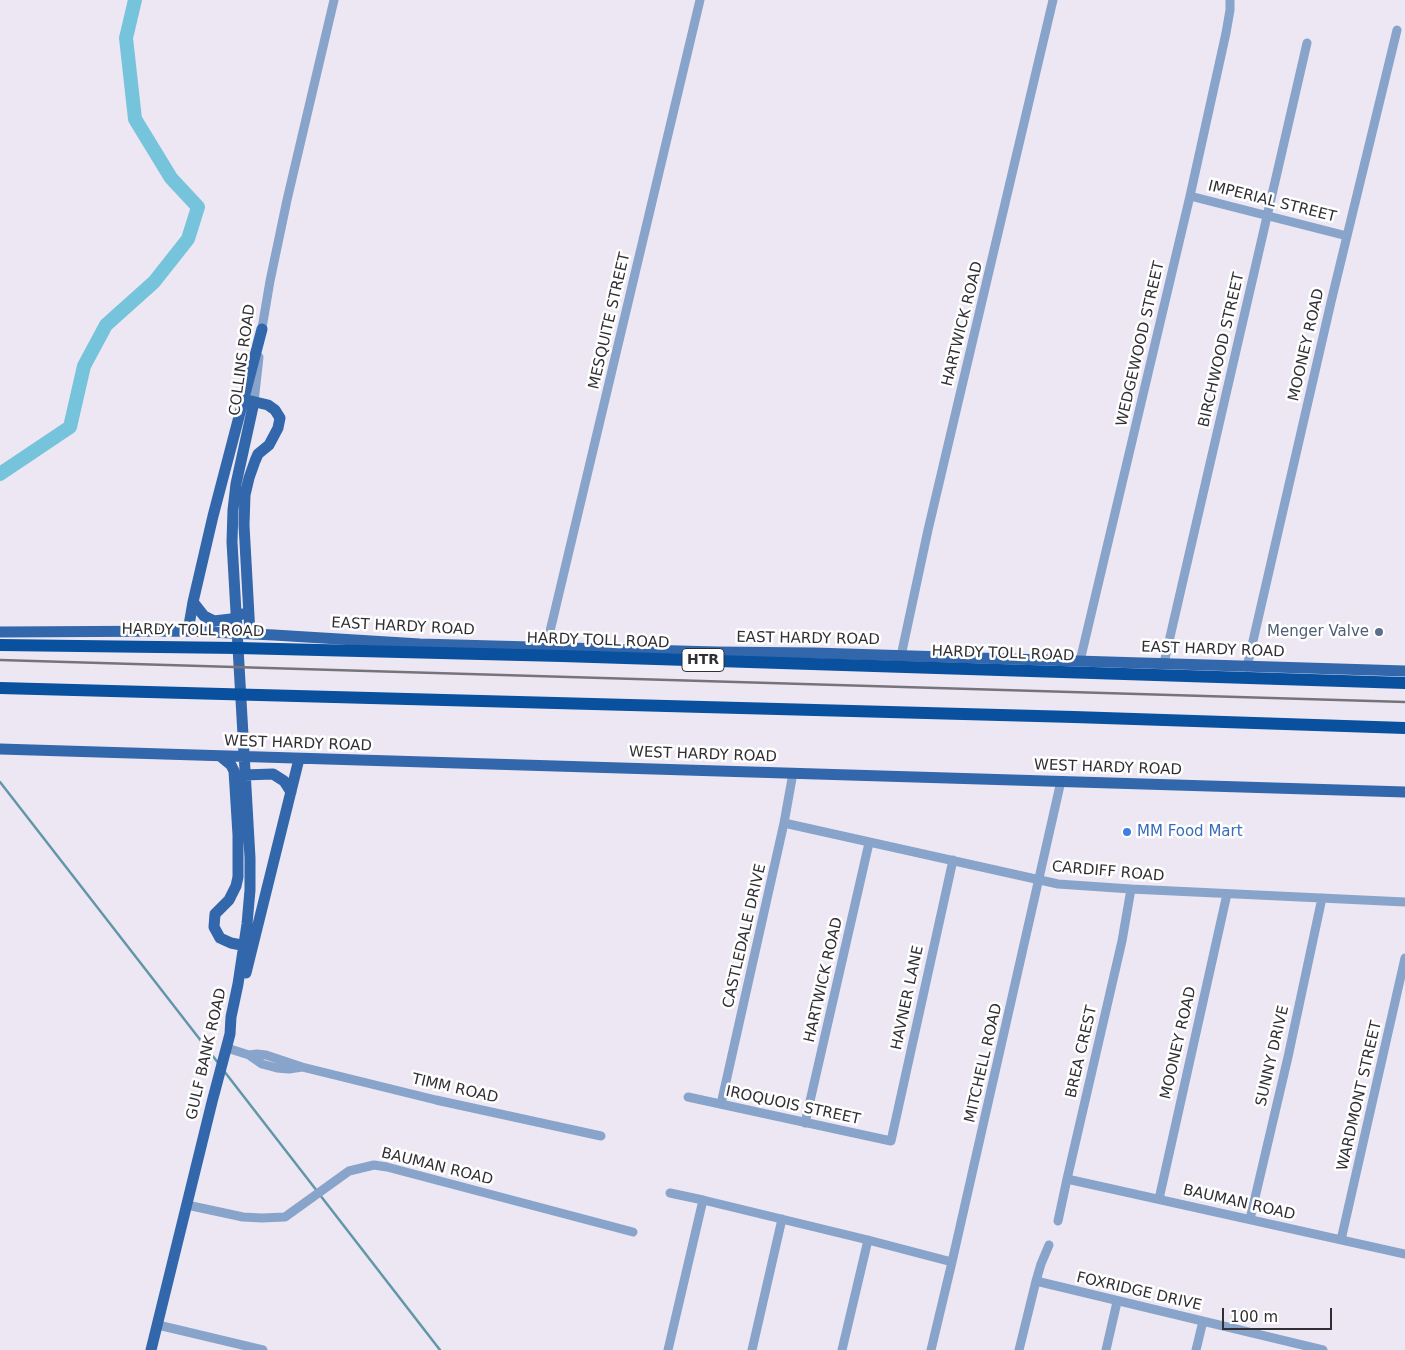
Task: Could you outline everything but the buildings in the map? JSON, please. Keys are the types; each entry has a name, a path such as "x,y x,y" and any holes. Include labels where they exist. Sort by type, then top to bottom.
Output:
{"highway":[{"name":"HARDY TOLL ROAD","path":"0,644 572,656 1405,683"},
{"path":"0,688 1074,716 1405,728"}],"main road":[{"path":"188,631 214,516 249,400 262,329"},
{"path":"249,400 268,405 275,410 280,418 278,428 268,444 258,454 248,478 244,525 250,634"},
{"name":"COLLINS ROAD","path":"248,947 250,890 248,824 233,576 233,510 249,400"},
{"path":"194,602 204,616 214,621 231,619 242,614 247,600"},
{"name":"EAST HARDY ROAD","path":"0,632 188,631 420,644 1405,671"},
{"name":"WEST HARDY ROAD","path":"0,749 1405,792"},
{"path":"220,756 231,765 234,771 238,835 238,877 229,900 215,914 214,928 220,938 248,947 299,759"},
{"path":"234,785 238,778 244,774 273,774 284,781 291,792"},
{"name":"GULF BANK ROAD","path":"152,1350 226,1051 248,947"}],"street":[{"name":"COLLINS ROAD","path":"262,329 287,200 334,0"},
{"name":"MESQUITE STREET","path":"546,648 700,0"},
{"name":"HARTWICK ROAD","path":"901,656 928,530 1053,0"},
{"name":"WEDGEWOOD STREET","path":"1080,661 1190,196 1226,33 1230,0"},
{"name":"MOONEY ROAD","path":"1247,667 1396,30"},
{"name":"BIRCHWOOD STREET","path":"1164,664 1307,43"},
{"name":"IMPERIAL STREET","path":"1190,196 1347,236"},
{"name":"CASTLEDALE DRIVE","path":"721,1104 784,823 793,773"},
{"name":"MITCHELL ROAD","path":"931,1350 1061,782"},
{"name":"CARDIFF ROAD","path":"784,823 1058,884 1405,902"},
{"name":"HARTWICK ROAD","path":"805,1123 869,843"},
{"name":"HAVNER LANE","path":"891,1141 952,860"},
{"name":"BREA CREST","path":"1058,1221 1122,942 1131,889"},
{"name":"MOONEY ROAD","path":"1159,1199 1227,894"},
{"name":"SUNNY DRIVE","path":"1250,1219 1288,1057 1322,898"},
{"name":"WARDMONT STREET","path":"1341,1240 1405,958"},
{"name":"TIMM ROAD","path":"226,1051 249,1055 262,1064 277,1068 302,1067 436,1100 601,1136"},
{"name":"IROQUOIS STREET","path":"688,1097 891,1141"},
{"name":"BAUMAN ROAD","path":"187,1205 243,1216 285,1218 349,1171 374,1165 633,1232"},
{"name":"BAUMAN ROAD","path":"1067,1178 1405,1254"},
{"path":"670,1193 952,1262"},
{"path":"668,1350 703,1200"},
{"path":"752,1350 782,1220"},
{"path":"842,1350 868,1240"},
{"path":"1019,1350 1036,1281 1049,1245"},
{"name":"FOXRIDGE DRIVE","path":"1036,1281 1117,1302 1203,1321 1287,1346 1323,1350"},
{"path":"1106,1350 1117,1302"},
{"path":"1196,1350 1203,1321"},
{"path":"158,1325 263,1350"}],"waterway":[{"path":"0,474 70,427 84,366 106,325 154,282 188,239 198,207 171,178 135,119 126,38 135,0"},
{"path":"0,782 219,1064"},
{"path":"224,1071 317,1191"},
{"path":"320,1195 440,1350"}],"railway":[{"path":"0,660 1405,702"}],"place":[{"name":"Menger Valve","path":"1379,632"},
{"name":"MM Food Mart","path":"1127,832"}]}
